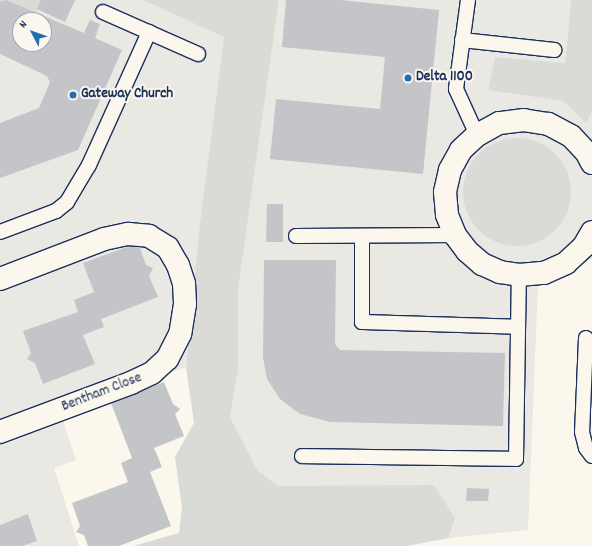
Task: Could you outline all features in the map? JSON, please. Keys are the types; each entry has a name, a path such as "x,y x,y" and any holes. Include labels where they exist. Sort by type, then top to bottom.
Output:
{"street":[{"path":"592,163 587,153 571,136 548,124 524,120 499,123 477,135 461,150 450,170 445,192 447,215 455,235 467,251 482,264 500,272 519,275 544,273 566,263 584,246 592,232"},
{"name":"Bentham Close","path":"0,279 104,240 128,234 149,236 168,248 178,265 184,284 185,304 180,334 166,359 152,373 131,383 0,432"}],"lane":[{"path":"468,0 456,89 477,135"},
{"path":"103,12 198,54"},
{"path":"0,232 56,211 76,190 149,32"},
{"path":"462,40 554,50"},
{"path":"296,236 455,235"},
{"path":"362,236 362,322 518,327"},
{"path":"302,456 516,459 519,275"},
{"path":"586,338 582,432 586,448 592,456"}],"shaded area":[{"path":"0,0 229,0 200,222 186,367 61,415 76,460 54,468 79,546 0,546"},
{"path":"0,0 41,0 36,12 0,2"},
{"path":"143,0 279,0 238,290 238,370 230,417 258,471 278,486 434,485 455,518 449,538 407,546 133,546 179,533 182,508 175,457 194,423 186,367 200,222 224,37"},
{"path":"279,0 571,0 565,63 495,57 488,90 563,101 586,123 592,112 592,259 538,286 528,530 449,538 455,518 278,486 258,471 230,417 238,370 238,290"},
{"path":"571,0 592,0 592,112 586,123 563,101 488,90 495,57 565,63"},
{"path":"517,138 538,142 555,154 567,171 571,192 567,213 555,230 538,242 517,246 496,242 479,230 467,213 463,192 467,171 479,154 496,142"}],"building":[{"name":"Gateway Church","path":"6,0 34,12 12,12 12,52 52,52 52,19 84,33 90,20 100,24 95,38 122,50 78,150 0,178 0,123 39,108 50,82 47,76 0,54 0,2"},
{"path":"41,0 75,0 65,22 52,16 52,12 43,12 37,9"},
{"name":"Delta 1100","path":"286,0 340,0 439,10 423,174 270,159 276,99 380,109 385,57 282,47"},
{"path":"267,204 283,204 283,242 266,242"},
{"path":"138,243 146,265 153,268 149,276 158,297 101,319 104,327 83,335 95,364 43,384 35,363 27,359 31,353 23,331 78,312 74,300 94,292 83,263"},
{"path":"264,260 336,260 335,344 340,350 505,353 503,426 330,422 300,414 280,399 267,379 263,357"},
{"path":"164,382 173,404 180,409 175,414 184,436 154,448 162,467 150,472 171,526 119,546 88,546 84,535 76,532 80,526 72,503 128,482 121,463 132,458 111,403"},
{"path":"467,488 489,489 488,501 466,501"},
{"path":"28,514 37,541 22,546 0,546 0,525"}],"place":[{"name":"Delta 1100","path":"408,78"},
{"name":"Gateway Church","path":"73,95"}]}
